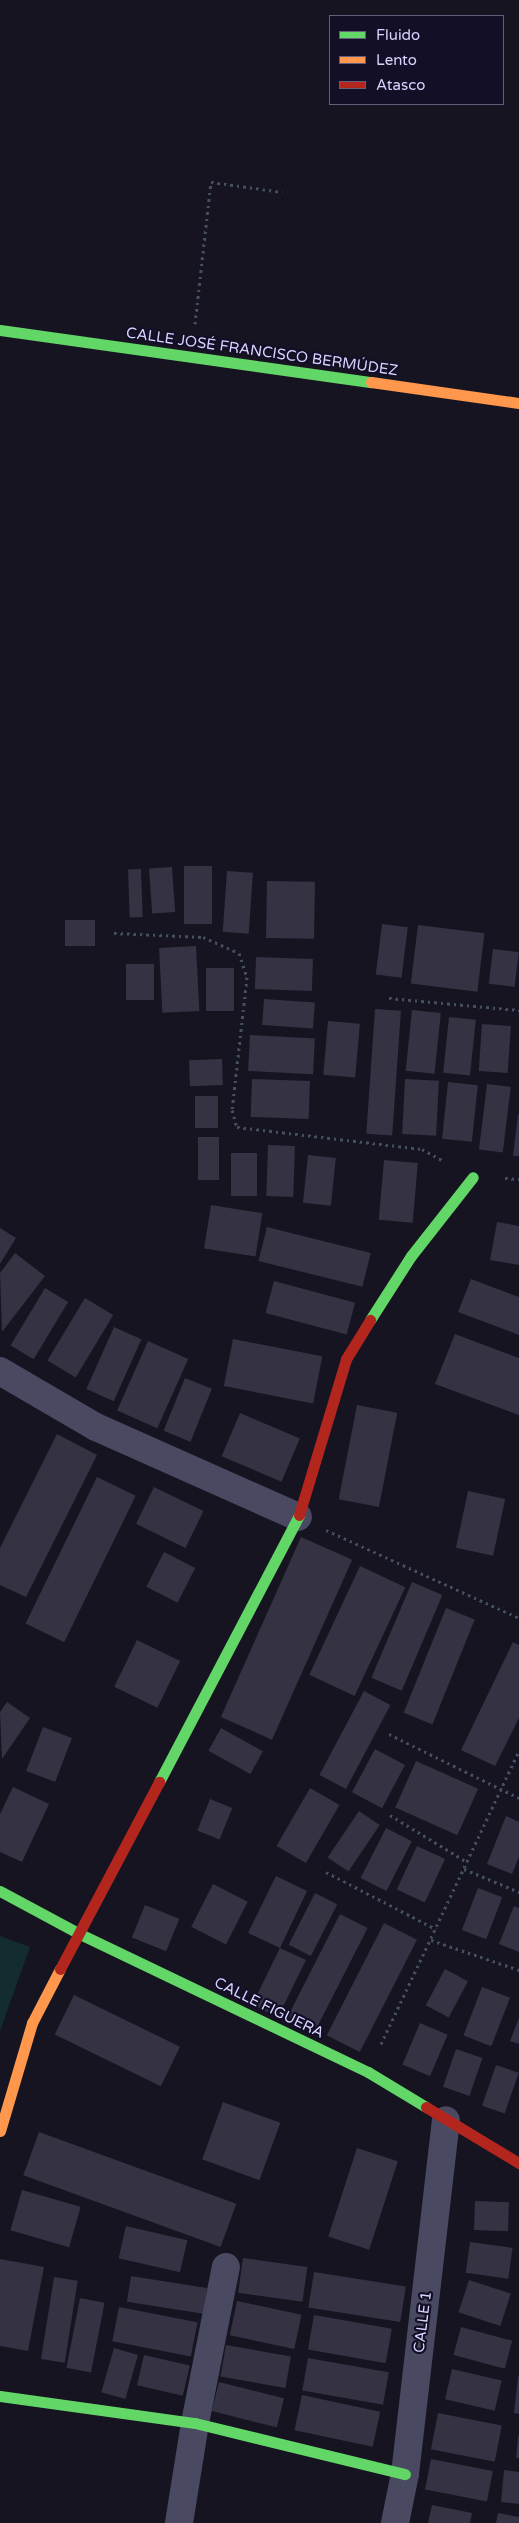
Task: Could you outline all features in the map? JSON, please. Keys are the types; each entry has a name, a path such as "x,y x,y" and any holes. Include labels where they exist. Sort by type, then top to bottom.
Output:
{"street":[{"name":"CALLE JOSÉ FRANCISCO BERMÚDEZ","path":"0,330 519,403"},
{"path":"0,2131 32,2023 298,1517 346,1359 411,1256 473,1177"},
{"path":"0,1371 96,1427 298,1517"},
{"name":"CALLE FIGUERA","path":"0,1891 80,1934 368,2072 519,2163"},
{"name":"CALLE 1","path":"395,2523 405,2474 446,2120"},
{"path":"178,2523 195,2423 226,2268"},
{"path":"0,2396 195,2423 405,2474"}],"path":[{"path":"192,357 211,182 282,192"},
{"path":"114,933 203,937 239,953 247,977 245,1020 232,1110 237,1127 422,1149 473,1177"},
{"path":"388,998 519,1010"},
{"path":"298,1517 519,1618"},
{"path":"388,1734 519,1798"},
{"path":"368,2072 519,1751"},
{"path":"390,1814 467,1862"},
{"path":"464,1869 519,1892"},
{"path":"326,1872 436,1929"},
{"path":"430,1940 519,1970"}],"green space":[{"path":"0,1936 30,1947 0,2031"}],"building":[{"path":"184,866 212,866 212,924 184,924"},
{"path":"172,867 175,912 152,913 149,869"},
{"path":"128,869 141,869 143,917 130,917"},
{"path":"227,871 253,873 249,934 223,932"},
{"path":"267,881 315,882 314,939 266,938"},
{"path":"65,920 95,920 95,946 65,946"},
{"path":"382,924 408,927 402,978 376,975"},
{"path":"418,925 485,933 477,992 411,984"},
{"path":"196,946 199,1011 162,1013 159,948"},
{"path":"493,949 519,952 515,987 489,984"},
{"path":"256,957 313,959 312,991 255,989"},
{"path":"126,964 154,964 154,1000 126,1000"},
{"path":"206,968 234,968 234,1011 206,1011"},
{"path":"264,999 315,1003 313,1028 262,1025"},
{"path":"375,1009 401,1011 392,1136 366,1134"},
{"path":"412,1010 441,1013 434,1074 406,1071"},
{"path":"449,1017 476,1020 470,1076 443,1073"},
{"path":"328,1021 360,1024 355,1078 323,1075"},
{"path":"482,1024 511,1026 508,1073 479,1071"},
{"path":"250,1035 315,1038 313,1074 248,1071"},
{"path":"222,1059 223,1085 190,1086 189,1060"},
{"path":"252,1079 310,1081 309,1119 251,1117"},
{"path":"405,1079 439,1081 436,1136 402,1134"},
{"path":"448,1082 478,1085 472,1142 442,1139"},
{"path":"487,1084 511,1087 503,1152 479,1150"},
{"path":"195,1096 218,1096 218,1128 195,1128"},
{"path":"518,1114 519,1156 513,1156"},
{"path":"198,1137 219,1137 219,1180 198,1180"},
{"path":"268,1145 295,1146 293,1197 266,1196"},
{"path":"231,1153 257,1153 257,1196 231,1196"},
{"path":"308,1155 336,1158 331,1206 303,1203"},
{"path":"384,1160 418,1163 413,1223 379,1220"},
{"path":"211,1205 262,1213 255,1257 204,1248"},
{"path":"497,1222 519,1226 519,1265 490,1260"},
{"path":"267,1227 371,1253 362,1287 259,1261"},
{"path":"0,1228 16,1238 0,1264"},
{"path":"15,1253 45,1276 2,1332 0,1273"},
{"path":"471,1279 519,1297 519,1335 458,1312"},
{"path":"274,1281 355,1303 347,1335 265,1313"},
{"path":"45,1288 68,1302 34,1359 10,1345"},
{"path":"85,1298 113,1315 76,1378 47,1361"},
{"path":"114,1327 141,1339 114,1401 86,1389"},
{"path":"455,1334 519,1358 519,1415 435,1384"},
{"path":"233,1339 322,1356 313,1403 224,1386"},
{"path":"148,1341 188,1359 157,1428 117,1410"},
{"path":"185,1378 212,1389 191,1442 164,1431"},
{"path":"357,1405 397,1413 379,1507 339,1499"},
{"path":"240,1413 300,1438 281,1482 222,1456"},
{"path":"57,1434 97,1455 26,1597 0,1585 0,1548"},
{"path":"97,1477 136,1496 64,1642 26,1624"},
{"path":"154,1487 203,1511 185,1548 136,1524"},
{"path":"468,1491 505,1499 493,1556 456,1548"},
{"path":"301,1537 352,1560 272,1740 221,1717"},
{"path":"164,1552 195,1568 177,1603 146,1587"},
{"path":"360,1566 405,1587 355,1696 309,1675"},
{"path":"412,1582 442,1595 402,1691 371,1678"},
{"path":"446,1608 475,1620 432,1724 404,1713"},
{"path":"137,1640 180,1661 157,1708 114,1687"},
{"path":"513,1642 519,1645 519,1718 495,1766 461,1750"},
{"path":"364,1691 390,1705 346,1789 319,1775"},
{"path":"7,1702 30,1718 2,1759 0,1712"},
{"path":"43,1727 72,1738 55,1782 26,1771"},
{"path":"221,1728 263,1751 250,1774 208,1751"},
{"path":"375,1749 405,1765 382,1808 352,1792"},
{"path":"416,1761 478,1789 457,1835 395,1808"},
{"path":"13,1787 49,1804 22,1862 0,1852 0,1814"},
{"path":"310,1788 339,1805 306,1863 276,1846"},
{"path":"210,1799 232,1808 220,1840 197,1831"},
{"path":"359,1811 380,1825 348,1871 328,1857"},
{"path":"506,1816 519,1822 519,1857 512,1874 487,1864"},
{"path":"386,1828 412,1841 386,1891 361,1878"},
{"path":"417,1846 445,1859 425,1903 397,1890"},
{"path":"276,1876 307,1891 280,1948 248,1933"},
{"path":"213,1884 248,1902 226,1944 191,1927"},
{"path":"478,1888 502,1897 486,1939 462,1930"},
{"path":"315,1893 337,1904 311,1956 289,1945"},
{"path":"145,1905 179,1919 166,1951 132,1937"},
{"path":"514,1906 519,1908 519,1952 499,1944"},
{"path":"340,1914 368,1928 315,2031 288,2016"},
{"path":"384,1923 417,1940 360,2052 327,2035"},
{"path":"280,1948 306,1960 278,2017 252,2005"},
{"path":"445,1969 468,1981 449,2017 426,2005"},
{"path":"482,1987 510,1998 491,2046 463,2036"},
{"path":"74,1995 180,2047 161,2086 55,2035"},
{"path":"519,2018 519,2044 510,2041"},
{"path":"420,2023 448,2035 430,2076 402,2064"},
{"path":"456,2049 482,2058 469,2096 443,2087"},
{"path":"496,2065 519,2073 505,2113 482,2106"},
{"path":"223,2102 280,2123 259,2180 202,2159"},
{"path":"39,2132 236,2204 221,2247 23,2175"},
{"path":"357,2148 398,2161 369,2250 328,2236"},
{"path":"22,2190 81,2207 69,2247 10,2230"},
{"path":"475,2201 509,2202 508,2231 474,2230"},
{"path":"126,2226 187,2240 180,2272 119,2258"},
{"path":"470,2242 513,2248 508,2279 466,2273"},
{"path":"243,2258 307,2267 302,2302 238,2293"},
{"path":"0,2259 44,2267 28,2351 0,2346"},
{"path":"314,2272 406,2287 400,2322 308,2308"},
{"path":"131,2276 207,2288 203,2314 127,2302"},
{"path":"54,2277 78,2281 65,2363 41,2359"},
{"path":"469,2280 511,2294 500,2326 458,2312"},
{"path":"80,2298 105,2303 91,2372 66,2368"},
{"path":"237,2301 302,2315 294,2349 230,2335"},
{"path":"119,2307 198,2322 191,2357 112,2341"},
{"path":"314,2315 392,2329 386,2363 308,2349"},
{"path":"461,2327 512,2341 505,2369 453,2355"},
{"path":"226,2345 291,2356 285,2388 220,2377"},
{"path":"114,2348 138,2355 125,2399 101,2392"},
{"path":"144,2355 190,2366 183,2396 137,2385"},
{"path":"308,2358 389,2372 383,2405 302,2390"},
{"path":"452,2369 502,2380 495,2411 445,2399"},
{"path":"519,2376 519,2414 514,2413"},
{"path":"219,2382 284,2398 277,2427 212,2411"},
{"path":"302,2395 380,2412 373,2447 295,2430"},
{"path":"438,2413 502,2425 495,2462 431,2449"},
{"path":"518,2436 519,2458 516,2458"},
{"path":"431,2459 493,2471 487,2501 425,2489"},
{"path":"504,2470 519,2472 519,2504 501,2502"},
{"path":"432,2505 472,2513 470,2523 428,2523"},
{"path":"498,2513 519,2517 519,2523 496,2523"}],"traffic: fast":[{"path":"0,330 371,382"},
{"path":"370,1320 411,1256 473,1177"},
{"path":"159,1782 299,1515"},
{"path":"0,1891 80,1934 368,2072 426,2107"},
{"path":"0,2396 195,2423 405,2474"}],"traffic: slow":[{"path":"371,382 519,403"},
{"path":"0,2131 32,2023 60,1969"}],"traffic: jam":[{"path":"299,1515 346,1359 370,1320"},
{"path":"60,1969 159,1782"},
{"path":"426,2107 519,2163"}]}
